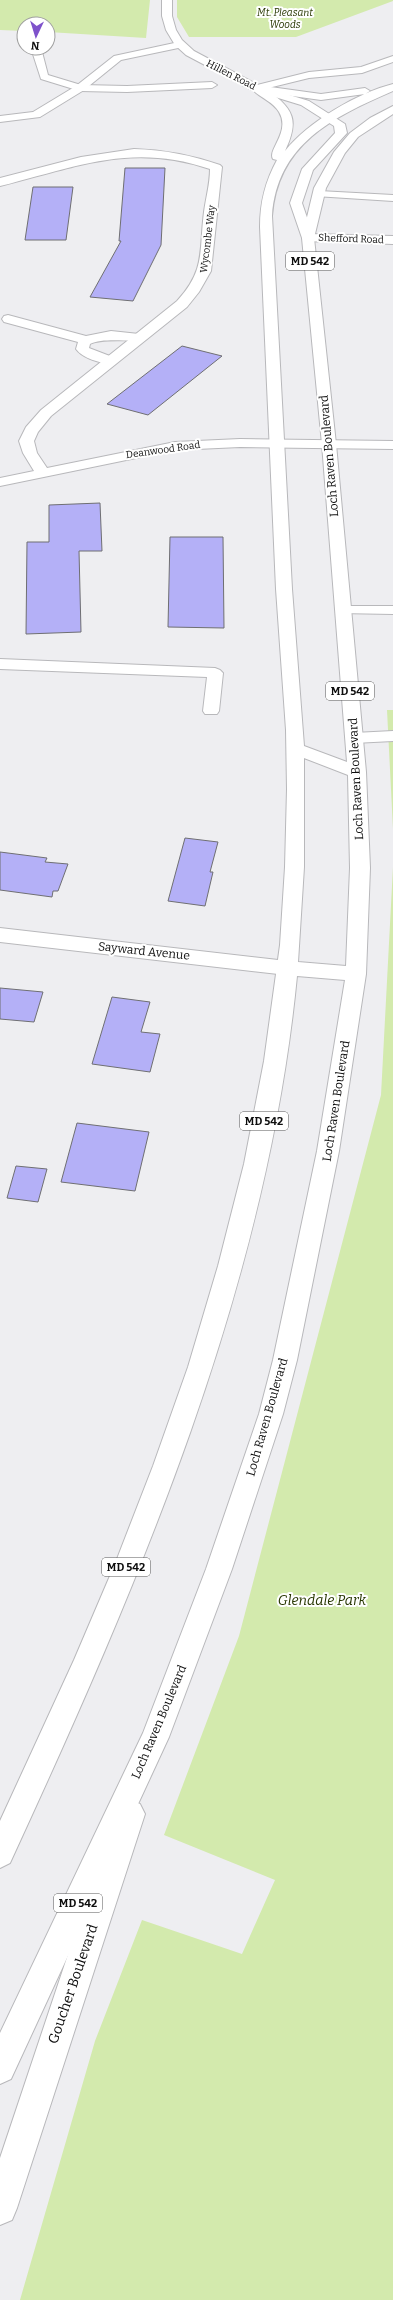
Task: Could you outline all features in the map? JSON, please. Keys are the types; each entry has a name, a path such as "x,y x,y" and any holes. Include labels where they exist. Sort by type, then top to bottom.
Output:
{"main road":[{"name":"Hillen Road","path":"167,0 170,33 179,45 190,54 256,88 305,103 331,117"},
{"path":"0,120 36,115 80,88 118,58 179,45"},
{"path":"256,88 302,96 336,97 359,93 393,81"},
{"name":"MD 542","path":"0,1853 87,1664 143,1528 191,1393 228,1272 256,1161 276,1060 287,968 294,861 295,749 265,232 268,195 274,176 284,158 295,143 308,132 331,117 362,100 393,87"},
{"path":"256,88 281,106 287,116 286,135 277,152 274,176"},
{"name":"Loch Raven Boulevard","path":"0,2068 156,1738 219,1569 271,1414 285,1360 328,1151 356,974 360,868 357,772 329,444 308,238 319,194 328,172 340,152 354,135 374,120 393,109"},
{"path":"308,238 296,203 308,169 341,133 339,124 331,117"},
{"name":"Wycombe Way","path":"0,182 108,154 128,152 174,153 191,157 216,167 217,180 210,210 206,268 202,278 192,294 182,304 46,413 28,433 26,448 42,472"},
{"name":"Shefford Road","path":"308,238 363,238 393,240"},
{"name":"Deanwood Road","path":"0,482 42,472 175,446 277,443 393,445"},
{"path":"295,749 357,772"},
{"name":"Sayward Avenue","path":"0,935 287,968 356,974"},
{"name":"Goucher Boulevard","path":"0,2208 34,2100 156,1738"}],"lane":[{"path":"38,56 44,77 80,88 127,89 212,85"},
{"path":"256,88 309,75 362,70 393,59"},
{"path":"319,194 393,198"},
{"path":"8,319 86,340 102,335 139,338"},
{"path":"86,340 82,349 92,355 111,361"},
{"path":"343,610 393,610"},
{"path":"0,664 215,674 211,711"},
{"path":"354,738 393,736"}],"green space":[{"path":"0,0 150,0 146,38 56,32 56,16 16,16 16,31 0,30"},
{"name":"Mt. Pleasant Woods","path":"177,0 393,1 296,37 189,37 177,17"},
{"path":"387,710 393,710 393,829"},
{"name":"Glendale Park","path":"393,867 393,2300 20,2300 95,2041 142,1920 242,1954 275,1880 164,1835 239,1636 381,1095"}],"building":[{"path":"125,168 165,168 161,245 133,301 90,297 121,241 119,241"},
{"path":"33,187 73,187 66,240 25,240"},
{"path":"182,346 222,356 148,415 107,404"},
{"path":"100,503 102,551 79,551 81,632 26,634 27,542 49,542 49,505"},
{"path":"170,537 223,537 224,628 168,627"},
{"path":"185,838 218,842 210,872 213,872 205,906 168,901"},
{"path":"0,852 47,858 45,862 68,864 58,891 53,891 52,897 0,890"},
{"path":"0,988 43,992 34,1022 0,1019"},
{"path":"112,997 150,1002 141,1032 160,1034 150,1072 92,1064"},
{"path":"77,1123 149,1132 135,1191 61,1182"},
{"path":"16,1166 47,1169 38,1202 7,1198"}]}
